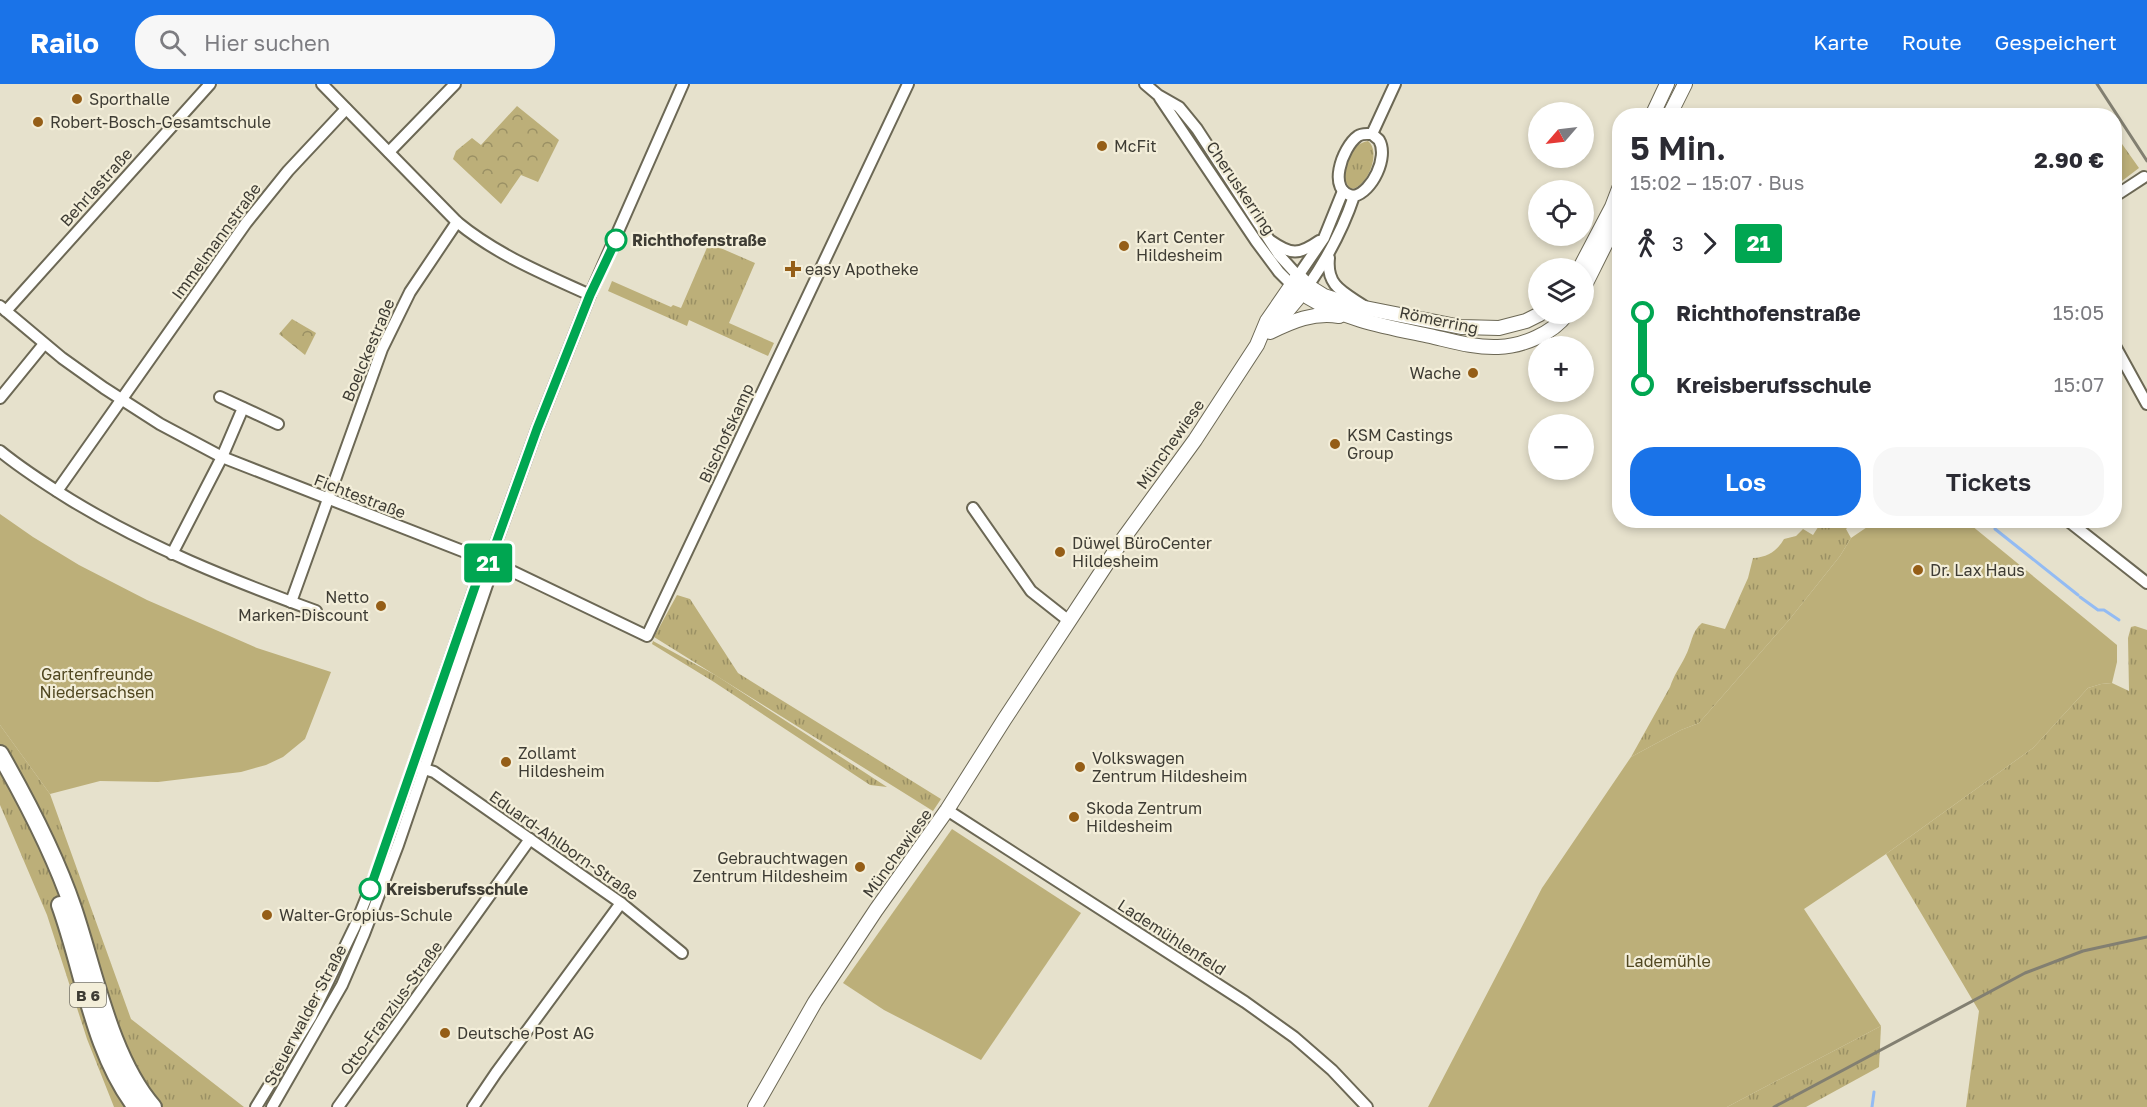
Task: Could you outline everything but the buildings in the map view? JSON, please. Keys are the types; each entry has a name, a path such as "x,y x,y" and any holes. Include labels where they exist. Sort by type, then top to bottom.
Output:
{"highway":[{"name":"B 6","path":"0,754 27,803 66,889 122,1056 138,1088 153,1107"},
{"name":"B 6","path":"0,777 49,876 101,1039 117,1077 136,1107"}],"main road":[{"path":"1656,108 1667,84"},
{"path":"1673,108 1685,84"},
{"path":"1586,258 1612,207"},
{"path":"1594,267 1612,231"},
{"name":"Römerring","path":"1300,285 1335,300 1369,309 1461,327 1489,329 1513,326 1528,319"},
{"name":"Römerring","path":"1300,285 1320,304 1352,318 1468,344 1500,347 1518,344 1534,338 1556,324"},
{"name":"Münchewiese","path":"1257,345 1270,332 1300,285"},
{"name":"Münchewiese","path":"755,1107 815,1002 876,910 947,810 1142,512 1195,440 1257,345 1267,321 1300,285"},
{"name":"Münchewiese","path":"1270,332 1299,319 1315,315 1352,318"}],"street":[{"name":"Behrlastraße","path":"3,308 210,84"},
{"path":"321,84 457,222 490,247 590,295"},
{"path":"389,152 455,84"},
{"name":"Steuerwalder Straße","path":"256,1107 311,1017 355,926 419,767 488,582 487,564 537,429 590,295 683,84"},
{"name":"Bischofskamp","path":"487,564 647,636 908,84"},
{"name":"Cheruskerring","path":"1145,84 1158,95 1179,107 1197,129 1278,255 1300,285"},
{"path":"1372,134 1395,84"},
{"name":"Cheruskerring","path":"1158,95 1279,272 1300,285"},
{"name":"Immelmannstraße","path":"57,491 260,205 300,157 346,109"},
{"path":"1372,134 1379,141 1382,160 1367,189 1354,196 1348,195 1339,186 1340,169 1351,143 1358,136 1372,134"},
{"path":"2122,191 2144,177"},
{"path":"1300,285 1324,238 1343,191"},
{"path":"1300,285 1330,254 1346,221 1354,196"},
{"name":"Boelckestraße","path":"291,602 368,384 394,322 426,266 457,222"},
{"path":"1269,240 1287,251 1299,252 1307,250 1324,238"},
{"path":"1330,254 1328,274 1333,282 1339,289 1369,309"},
{"name":"Fichtestraße","path":"3,308 44,344 121,400 222,457 487,564"},
{"path":"0,398 44,344"},
{"path":"2122,359 2147,404"},
{"path":"220,397 278,424"},
{"path":"172,554 222,457 243,408"},
{"path":"0,451 100,518 216,574 315,611"},
{"path":"973,508 1031,591 1069,621"},
{"path":"2077,528 2147,583"},
{"name":"Steuerwalder Straße","path":"272,1107 342,985 364,934 419,767"},
{"name":"Eduard-Ahlborn-Straße","path":"419,767 434,772 621,903 682,953"},
{"name":"Lademühlenfeld","path":"947,810 1254,1008 1289,1033 1324,1063 1367,1107"},
{"name":"Otto-Franzius-Straße","path":"338,1107 530,839"},
{"path":"471,1107 621,903"}],"green space":[{"path":"517,106 559,140 538,182 521,175 501,204 453,159 456,151 472,138 481,145"},
{"path":"1368,141 1373,153 1371,169 1362,183 1350,189 1344,179 1348,161 1357,146"},
{"path":"2122,144 2139,168 2122,181"},
{"path":"709,243 755,263 729,323 774,343 768,356 689,320 687,326 608,291 612,281 671,307 673,305 681,308"},
{"path":"292,319 316,333 305,355 279,334"},
{"name":"Gartenfreunde Niedersachsen","path":"0,514 79,565 147,600 257,648 331,672 305,739 283,757 266,765 241,772 158,782 100,781 50,794 0,725"},
{"path":"1818,528 1847,528 1851,538 1840,556 1789,620 1699,723 1631,757 1670,687 1698,627 1702,623 1725,629 1748,578 1753,558 1772,553 1784,539 1796,536 1803,529 1813,535"},
{"name":"Lademühle","path":"1866,528 1975,528 2117,645 2117,662 2112,683 2088,688 2033,748 1886,854 1804,909 1881,1026 1727,1107 1428,1107 1542,888 1631,757 1699,723 1789,620 1840,556 1851,538"},
{"path":"677,595 690,599 738,673 941,799 933,811 654,637"},
{"path":"2131,627 2147,630 2147,1107 1966,1107 1979,1011 1886,854 2033,748 2088,688 2112,683 2129,691 2128,638"},
{"path":"653,641 717,676 887,787 870,785 652,644"},
{"path":"0,725 50,794 131,1019 244,1107 114,1107 87,1039 47,915 0,805"},
{"path":"952,829 1081,913 981,1060 884,1010 843,983"},
{"path":"1881,1026 1879,1067 1806,1107 1727,1107"}],"waterway":[{"path":"1995,529 2078,595"},
{"path":"2080,597 2098,610 2104,610 2119,620"},
{"path":"1872,1107 1874,1092"}],"railway":[{"path":"2097,84 2113,108"},
{"path":"2122,122 2147,161"},
{"path":"1774,1107 2025,973 2083,951 2147,937"}],"bus line":[{"name":"21","path":"370,889 478,578 486,567 496,543 537,429 590,295 616,240"}],"place":[{"name":"Sporthalle","path":"77,99"},
{"name":"Robert-Bosch-Gesamtschule","path":"38,122"},
{"name":"McFit","path":"1102,146"},
{"name":"Richthofenstraße","path":"616,240"},
{"name":"Kart Center Hildesheim","path":"1124,246"},
{"name":"easy Apotheke","path":"793,269"},
{"name":"Wache","path":"1473,373"},
{"name":"KSM Castings Group","path":"1335,444"},
{"name":"Düwel BüroCenter Hildesheim","path":"1060,552"},
{"name":"Dr. Lax Haus","path":"1918,570"},
{"name":"Netto Marken-Discount","path":"381,606"},
{"name":"Zollamt Hildesheim","path":"506,762"},
{"name":"Volkswagen Zentrum Hildesheim","path":"1080,767"},
{"name":"Skoda Zentrum Hildesheim","path":"1074,817"},
{"name":"Gebrauchtwagen Zentrum Hildesheim","path":"860,867"},
{"name":"Kreisberufsschule","path":"370,889"},
{"name":"Walter-Gropius-Schule","path":"267,915"},
{"name":"Deutsche Post AG","path":"445,1033"}]}
